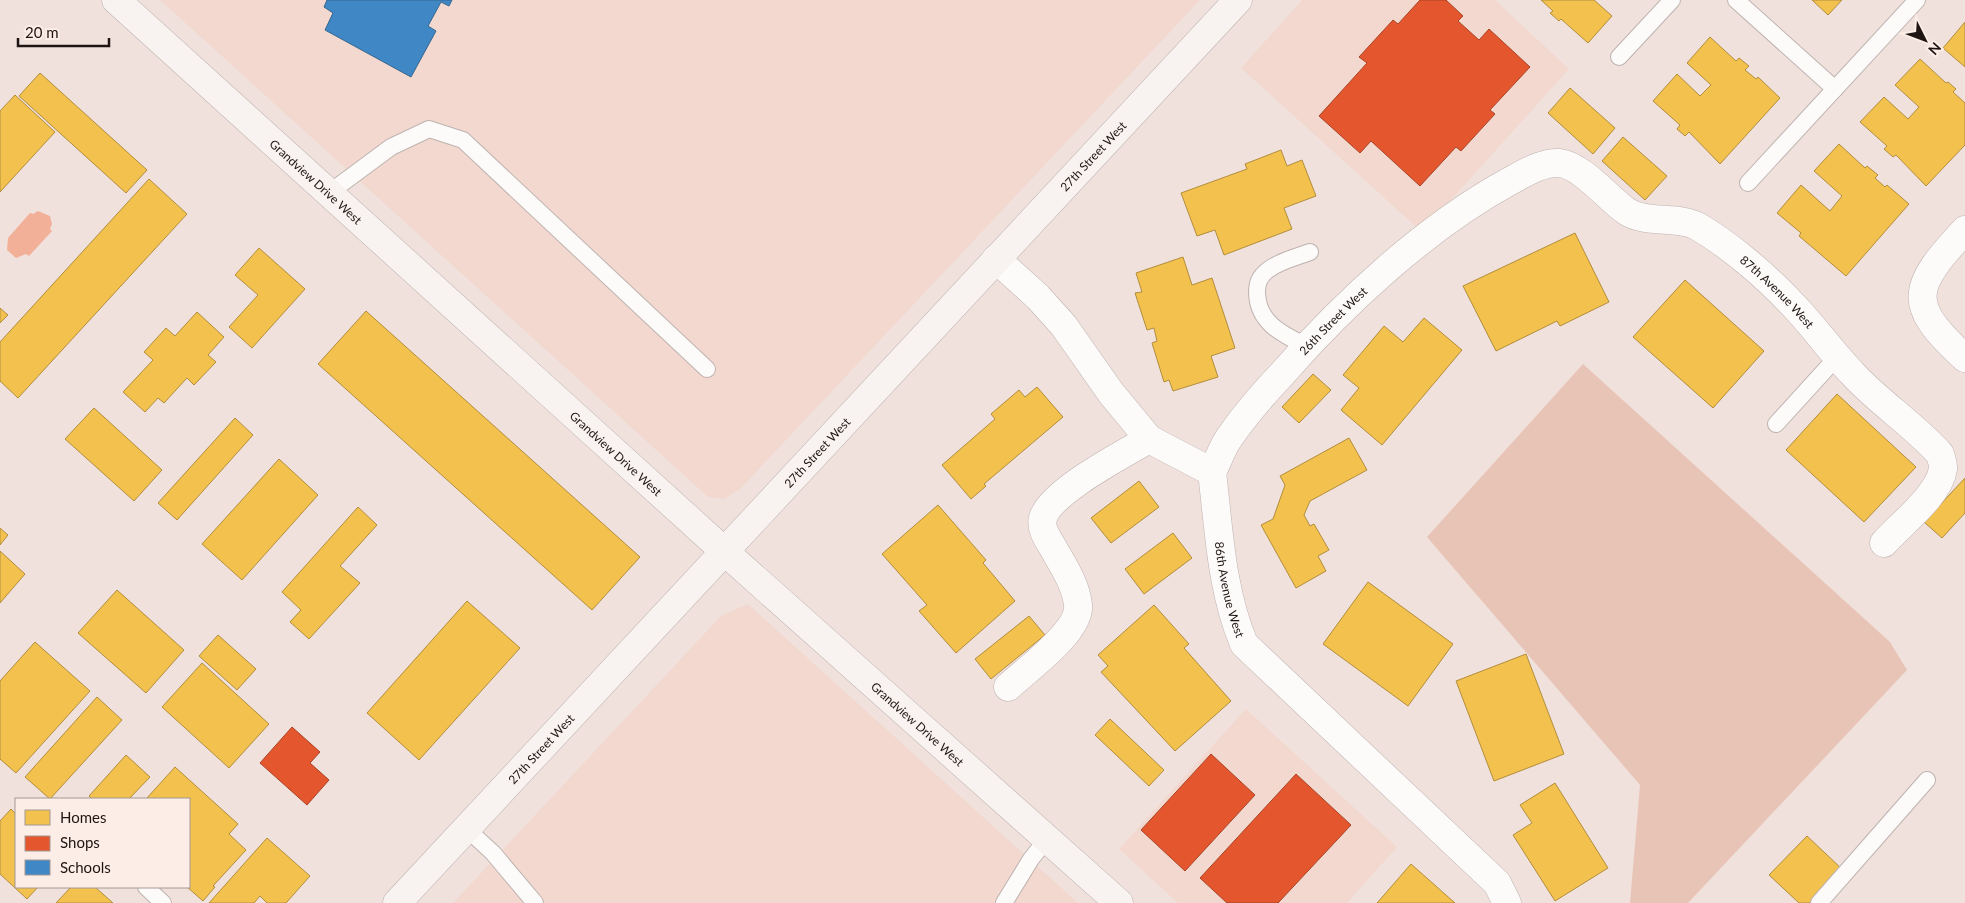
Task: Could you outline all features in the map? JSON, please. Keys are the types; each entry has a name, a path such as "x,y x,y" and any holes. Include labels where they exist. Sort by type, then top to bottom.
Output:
{"street":[{"name":"Grandview Drive West","path":"116,0 724,551 1119,903"},
{"name":"27th Street West","path":"397,903 1238,0"},
{"name":"87th Avenue West","path":"1484,196 1529,171 1546,164 1561,163 1576,169 1628,213 1656,220 1694,225 1719,242 1764,278 1794,305 1852,374 1940,454 1944,467 1940,480 1931,494 1884,543"},
{"name":"26th Street West","path":"1212,472 1228,439 1257,402 1306,346 1362,292 1412,250 1484,196"},
{"path":"1965,230 1933,268 1923,288 1921,298 1926,316 1932,325 1965,358"},
{"path":"996,258 1038,297 1064,326 1111,393 1149,439 1212,472"},
{"path":"1008,687 1063,638 1076,617 1078,606 1067,572 1045,534 1043,519 1064,491 1149,439"},
{"name":"86th Avenue West","path":"1212,472 1225,585 1244,644 1497,883 1507,903"}],"lane":[{"path":"1619,57 1672,0"},
{"path":"1736,0 1835,89"},
{"path":"1748,183 1917,0"},
{"path":"329,193 391,146 429,129 463,140 707,370"},
{"path":"1306,346 1283,335 1269,324 1262,315 1258,303 1257,286 1259,278 1268,270 1310,252"},
{"path":"1776,424 1837,357"},
{"path":"1819,903 1927,780"},
{"path":"466,828 493,853 535,903"},
{"path":"1004,903 1020,874 1047,839"},
{"path":"147,888 163,903"}],"shaded area":[{"path":"160,0 1200,0 740,489 724,499 708,497"},
{"path":"1302,0 1495,0 1569,69 1422,232 1241,68"},
{"path":"38,211 50,216 52,224 50,229 52,231 29,256 26,254 16,258 7,250 8,238 30,213 33,214"},
{"path":"1583,364 1890,642 1907,670 1688,903 1630,903 1640,785 1427,537"},
{"path":"748,604 1078,903 453,903 721,616"},
{"path":"1246,709 1397,847 1347,903 1178,903 1119,849"}],"building: Homes":[{"path":"1541,0 1594,0 1612,16 1588,43 1561,19 1559,21 1550,13 1553,11"},
{"path":"1812,0 1842,0 1828,15"},
{"path":"1965,22 1965,67 1943,48"},
{"path":"1710,37 1736,61 1739,58 1749,66 1745,70 1756,79 1758,77 1780,98 1720,164 1689,132 1685,136 1677,129 1680,125 1653,101 1677,74 1700,96 1711,85 1687,63"},
{"path":"1920,59 1946,83 1948,82 1956,89 1953,92 1965,103 1965,145 1926,186 1896,155 1893,157 1884,149 1887,146 1860,122 1884,97 1908,119 1919,107 1895,85"},
{"path":"40,73 147,170 126,193 19,96"},
{"path":"1570,88 1615,128 1593,154 1548,113"},
{"path":"15,95 55,132 0,192 0,111"},
{"path":"1623,137 1667,176 1645,200 1602,161"},
{"path":"1839,144 1865,168 1867,166 1878,175 1875,178 1885,187 1887,185 1909,204 1846,276 1799,236 1801,233 1777,213 1801,185 1830,211 1842,196 1814,171"},
{"path":"1281,150 1287,166 1302,160 1316,196 1284,208 1292,229 1224,255 1215,230 1197,236 1181,193 1247,169 1245,164"},
{"path":"149,179 187,214 18,398 0,381 0,342"},
{"path":"1575,233 1609,302 1560,326 1557,321 1496,351 1463,286"},
{"path":"259,248 305,289 252,348 229,327 258,295 235,275"},
{"path":"1183,257 1192,285 1212,278 1235,348 1211,356 1218,377 1173,391 1169,380 1164,382 1152,343 1157,341 1154,328 1147,330 1135,293 1142,292 1136,273"},
{"path":"1685,280 1764,351 1713,408 1633,337"},
{"path":"0,308 8,315 0,323"},
{"path":"366,311 640,557 592,610 318,364"},
{"path":"197,312 224,337 208,355 216,362 194,385 187,378 164,403 158,398 145,412 123,392 153,360 144,352 166,328 175,336"},
{"path":"1424,318 1462,350 1382,445 1341,410 1359,388 1343,375 1384,326 1403,342"},
{"path":"1313,374 1331,390 1299,423 1282,407"},
{"path":"1037,387 1063,417 984,484 986,486 971,499 942,465 995,419 991,414 1019,390 1025,397"},
{"path":"1837,394 1916,467 1864,522 1786,450"},
{"path":"94,408 162,470 134,501 65,439"},
{"path":"235,418 253,435 177,520 158,503"},
{"path":"1349,438 1367,470 1310,501 1304,515 1310,526 1314,524 1329,550 1318,556 1326,571 1296,588 1261,525 1273,519 1285,485 1280,476"},
{"path":"279,459 318,495 242,580 202,544"},
{"path":"1965,478 1965,513 1942,538 1924,522"},
{"path":"1139,481 1159,507 1111,543 1091,518"},
{"path":"938,505 986,560 983,563 1015,601 956,653 919,611 927,605 882,554"},
{"path":"358,507 377,525 340,566 360,583 309,639 290,622 301,610 282,592"},
{"path":"0,528 8,535 0,545"},
{"path":"1173,533 1192,558 1144,594 1125,569"},
{"path":"0,551 25,574 0,603"},
{"path":"1368,582 1453,644 1408,706 1323,644"},
{"path":"117,590 184,650 146,693 78,633"},
{"path":"467,601 520,648 419,760 367,713"},
{"path":"1154,605 1189,644 1184,648 1231,701 1175,751 1101,672 1108,666 1098,655"},
{"path":"1029,616 1045,635 991,679 975,659"},
{"path":"218,635 256,669 237,690 199,656"},
{"path":"35,642 90,691 16,773 0,759 0,681"},
{"path":"1526,654 1564,754 1494,781 1456,681"},
{"path":"202,663 269,724 229,768 162,707"},
{"path":"97,697 122,720 51,798 25,777"},
{"path":"1110,719 1164,770 1149,786 1095,735"},
{"path":"126,755 150,777 130,798 91,798 89,796"},
{"path":"175,767 238,824 229,834 246,850 213,886 215,887 203,901 188,888 190,888 190,798 147,798"},
{"path":"1555,783 1608,868 1555,901 1513,835 1532,823 1520,805"},
{"path":"11,809 15,813 15,888 0,874 0,821"},
{"path":"1807,836 1843,870 1812,903 1799,903 1769,875"},
{"path":"267,838 310,876 286,903 267,903 260,896 254,903 209,903"},
{"path":"1411,864 1455,903 1377,903"},
{"path":"15,888 37,888 27,899"},
{"path":"70,888 96,888 113,903 56,903"}],"building: Shops":[{"path":"1420,0 1446,0 1463,16 1458,21 1479,40 1489,29 1530,67 1490,110 1495,114 1461,151 1456,147 1420,186 1371,141 1360,153 1319,116 1367,63 1359,57 1393,20 1398,24"},
{"path":"292,727 320,752 310,763 329,780 307,805 260,763"},
{"path":"1211,754 1255,795 1185,871 1141,830"},
{"path":"1296,774 1351,825 1278,903 1227,903 1200,878"}],"building: Schools":[{"path":"327,0 452,0 449,6 441,2 428,26 436,31 411,77 325,30 333,13 324,7"}]}
